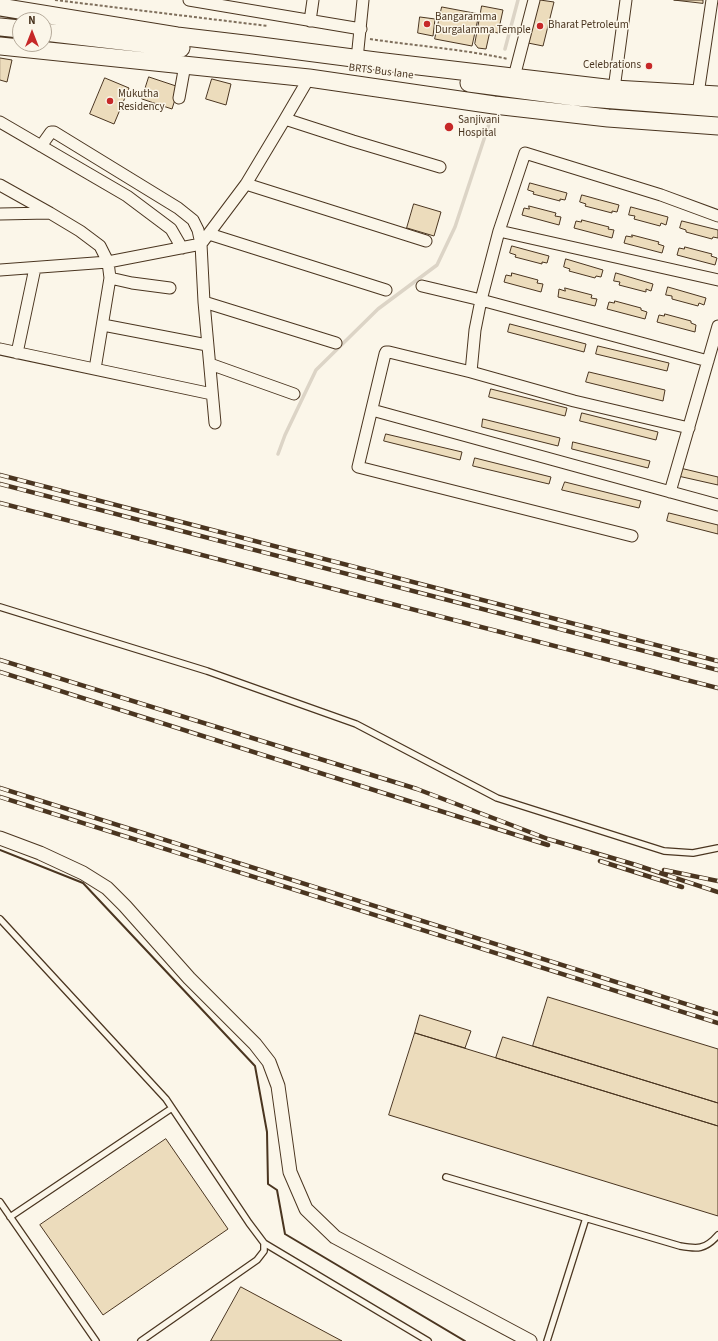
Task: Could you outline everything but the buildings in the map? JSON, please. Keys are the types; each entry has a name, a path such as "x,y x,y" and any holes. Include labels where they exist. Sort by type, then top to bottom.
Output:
{"main road":[{"path":"0,7 177,36 357,59 516,69 614,89 718,95"},
{"path":"0,26 12,28"},
{"name":"BRTS Bus lane","path":"52,33 333,65 575,97 718,108"},
{"path":"0,46 309,78 544,111 608,118 718,126"}],"street":[{"path":"189,0 310,20 360,33"},
{"path":"310,20 313,0"},
{"path":"357,59 364,0"},
{"path":"516,69 534,0"},
{"path":"614,89 626,0"},
{"path":"698,94 712,0"},
{"path":"179,98 185,65"},
{"path":"0,270 108,262 191,246 209,234 246,184 309,78"},
{"path":"285,119 440,167"},
{"path":"0,122 45,140 127,196 191,246 204,302 204,344 210,364 208,392 215,423"},
{"path":"45,140 54,132 178,208 193,220 198,230 191,246"},
{"path":"471,372 475,330 481,300 499,231 525,154 661,195 718,216"},
{"path":"246,184 426,241"},
{"path":"0,185 80,231 100,246 108,262 110,278 95,369"},
{"path":"0,214 50,213"},
{"path":"499,231 718,280"},
{"path":"209,234 386,290"},
{"path":"17,353 35,268"},
{"path":"110,278 132,283 170,288"},
{"path":"422,286 712,355"},
{"path":"204,302 336,343"},
{"path":"103,325 204,344"},
{"path":"670,492 688,428 712,355 718,326"},
{"path":"0,349 208,392"},
{"path":"632,536 358,467 386,352 471,372 574,401 688,428"},
{"path":"210,364 294,394"},
{"path":"372,410 718,506"},
{"path":"0,838 40,853 83,873 107,888 189,978 255,1044 269,1062 278,1086 290,1172 306,1209 335,1237 530,1341"}],"lane":[{"path":"0,607 207,671 356,724 497,798 664,851 693,853 718,848"},
{"path":"0,919 166,1099 264,1243 428,1341"},
{"path":"10,1217 172,1108"},
{"path":"446,1177 680,1246 697,1249 706,1245 718,1235"},
{"path":"0,1202 96,1341"},
{"path":"547,1341 586,1218"},
{"path":"141,1341 257,1260 264,1251 264,1243"}],"path":[{"path":"55,0 270,26"},
{"path":"360,33 431,48 471,51 516,69"}],"waterway":[{"path":"505,49 518,0"},
{"path":"278,454 285,435 316,370 378,309 437,265 455,227 490,121"}],"railway":[{"path":"0,475 718,661"},
{"path":"0,484 718,670"},
{"path":"0,503 718,688"},
{"path":"0,660 417,789 548,839 636,865 718,892"},
{"path":"0,672 548,845"},
{"path":"0,788 718,1014"},
{"path":"0,797 718,1023"},
{"path":"600,861 682,887"},
{"path":"664,870 718,881"}],"wall":[{"path":"0,850 83,883 255,1066 267,1132 268,1184 277,1190 285,1234 465,1341"}],"place":[{"name":"Bangaramma Durgalamma Temple","path":"427,24"},
{"name":"Bharat Petroleum","path":"540,26"},
{"name":"Celebrations","path":"649,66"},
{"name":"Mukutha Residency","path":"110,101"},
{"name":"Sanjivani Hospital","path":"449,127"}]}
